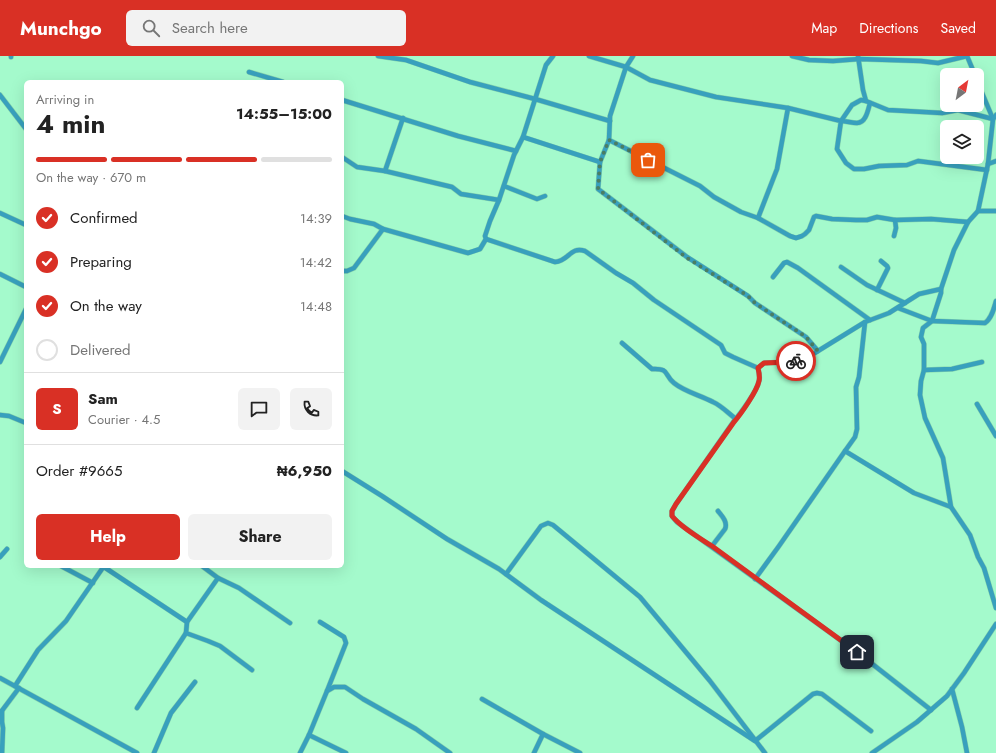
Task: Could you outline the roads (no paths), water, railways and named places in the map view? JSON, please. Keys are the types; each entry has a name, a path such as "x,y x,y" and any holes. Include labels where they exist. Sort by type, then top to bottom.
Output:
{"street":[{"path":"378,56 406,60 470,82 610,121"},
{"path":"344,217 374,224 383,229 468,253 480,249 486,239 485,236 490,221 516,151 523,137 546,65 553,56"},
{"path":"589,56 626,67 650,80 716,97 788,108 841,121 858,123 862,122 865,118 868,102 863,90 858,57"},
{"path":"633,56 626,67 610,116 609,140 600,162 598,189 687,258 748,296 755,303 806,337 818,351"},
{"path":"792,56 809,60 832,61 858,57 938,63 967,56 971,68"},
{"path":"249,72 276,80"},
{"path":"0,95 24,126"},
{"path":"984,95 995,117 987,170 978,211 968,222 954,250 932,321 923,328 921,337 924,344 924,370 921,381 920,395 925,418 943,458 952,507 970,535 995,598 996,608"},
{"path":"987,170 918,161 907,165 854,169 846,163 837,149 841,121 852,105 861,100 888,110 942,113 958,110 995,117"},
{"path":"344,101 458,136 516,151"},
{"path":"758,218 777,169 788,108"},
{"path":"385,171 403,118"},
{"path":"523,137 600,162"},
{"path":"609,140 700,186 714,197 741,212 758,218 796,238 802,236 809,230 814,217 816,216 832,219 856,220 866,220 877,217 895,220 931,219 968,222"},
{"path":"344,158 357,167 385,171 452,187 461,194 499,200"},
{"path":"988,164 996,161"},
{"path":"504,186 537,199 545,196"},
{"path":"978,211 996,211"},
{"path":"0,213 24,224"},
{"path":"894,236 896,228 895,220"},
{"path":"344,271 347,272 354,268 383,229"},
{"path":"486,239 555,262 561,262 574,250 585,251 721,345 726,353 758,368"},
{"path":"877,290 888,268 881,261"},
{"path":"773,277 784,263 787,262 798,268 868,321"},
{"path":"841,267 867,285 905,303"},
{"path":"0,274 24,285"},
{"path":"758,368 764,363 789,362 805,359 868,321 889,313 919,294 941,289"},
{"path":"898,308 932,321 986,323 994,309 996,300"},
{"path":"0,362 24,313"},
{"path":"755,579 780,546 855,437 856,387 868,321"},
{"path":"622,343 652,369 658,369 666,372 672,382 714,402 736,419"},
{"path":"924,370 952,369 982,362"},
{"path":"758,368 760,381 755,391 741,414 676,504 672,511 672,516 677,522 857,652 931,710"},
{"path":"977,404 996,436"},
{"path":"0,415 9,416 24,422"},
{"path":"845,451 914,493 952,507"},
{"path":"344,472 447,540 499,569 541,600 755,741"},
{"path":"712,546 726,526 725,521 718,511"},
{"path":"506,574 541,526 548,523 553,525 640,597 710,681 765,753"},
{"path":"0,558 7,549"},
{"path":"65,568 93,584"},
{"path":"2,753 3,728 1,712 38,650 66,621 103,568"},
{"path":"107,568 187,622"},
{"path":"205,568 218,578 239,588 290,623"},
{"path":"137,708 186,633 187,622 218,578"},
{"path":"300,753 327,692 346,643 344,637 320,622"},
{"path":"872,753 917,722 947,696 996,624"},
{"path":"186,633 220,646 252,670"},
{"path":"0,678 137,753"},
{"path":"154,753 172,713 195,682"},
{"path":"327,692 334,687 345,687 416,729 450,753"},
{"path":"952,689 967,753"},
{"path":"755,741 813,694 817,693 822,694 871,731"},
{"path":"482,699 543,734 580,753"},
{"path":"534,753 543,734"},
{"path":"309,735 346,753"}]}
